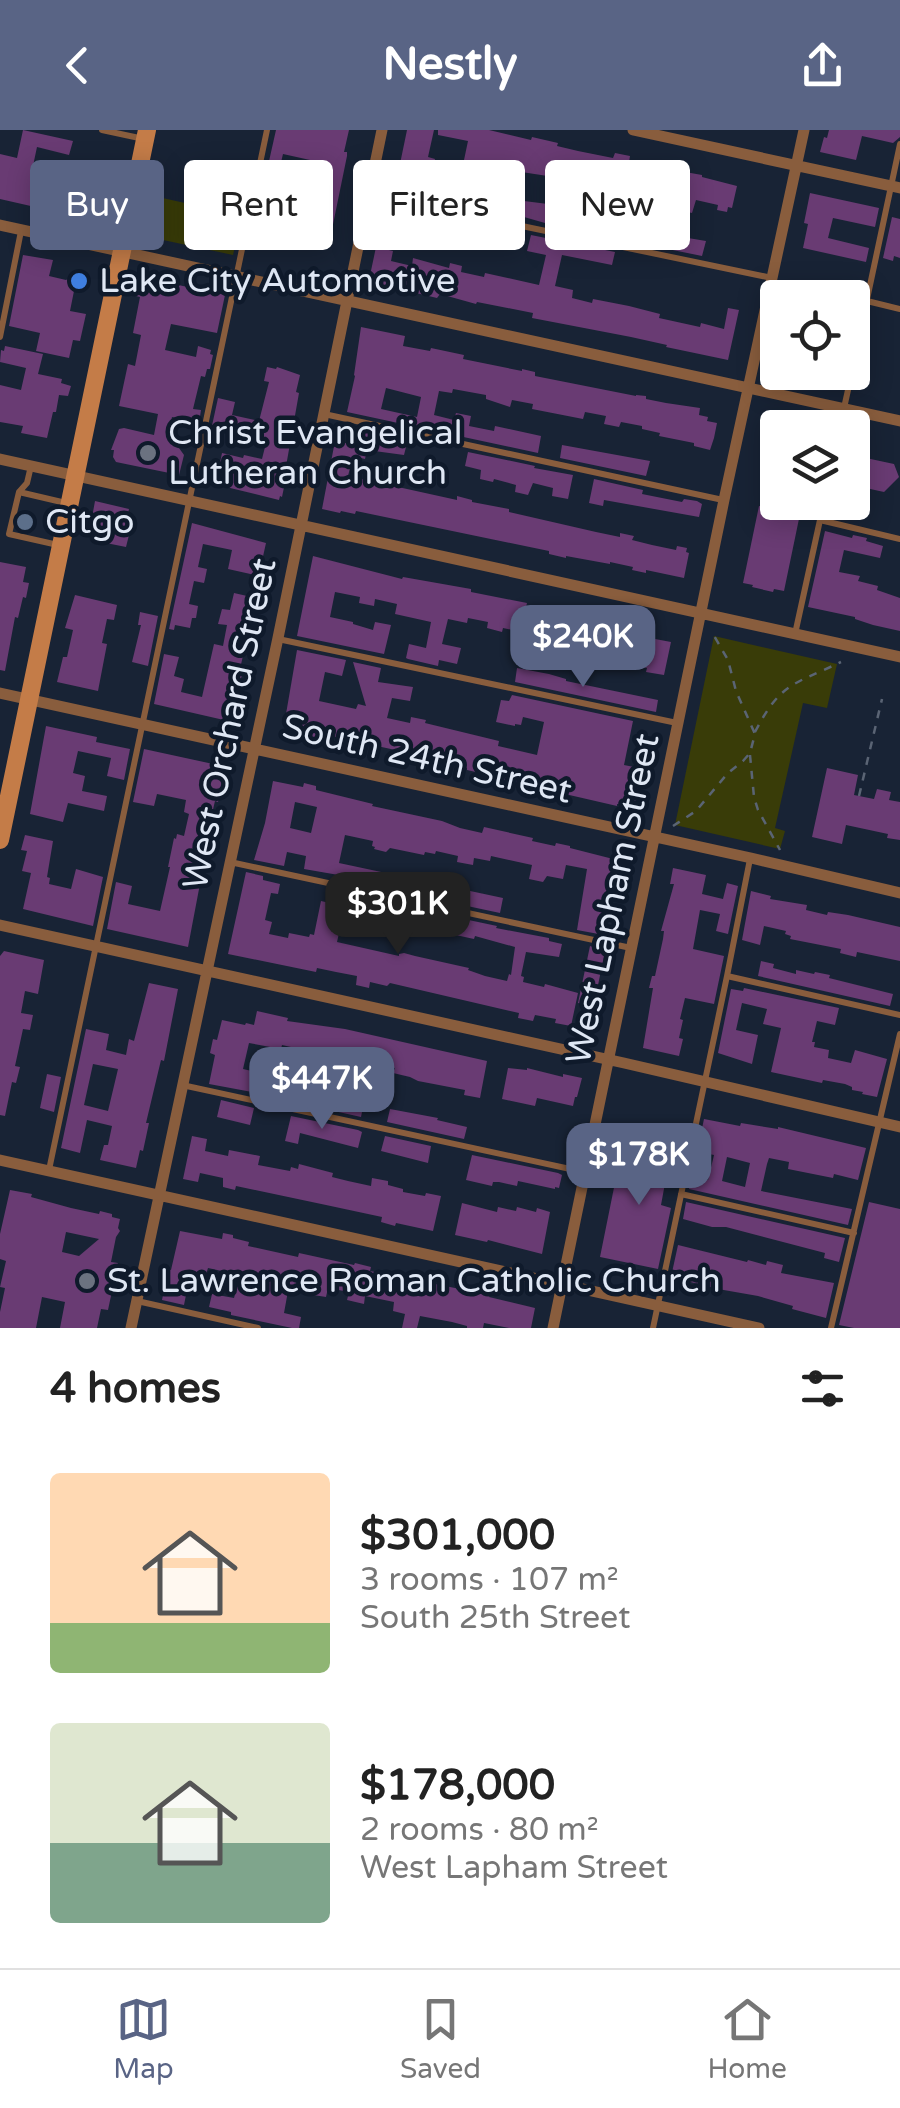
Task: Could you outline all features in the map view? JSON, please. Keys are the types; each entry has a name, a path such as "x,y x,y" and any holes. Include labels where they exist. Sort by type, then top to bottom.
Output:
{"main road":[{"path":"0,840 146,134"}],"street":[{"name":"West Orchard Street","path":"375,160 382,130"},
{"path":"633,130 896,187"},
{"name":"West Lapham Street","path":"553,1328 804,130"},
{"path":"0,225 900,422"},
{"name":"West Orchard Street","path":"132,1328 356,250"},
{"path":"0,458 900,657"},
{"name":"South 24th Street","path":"0,693 900,893"},
{"path":"0,925 900,1126"},
{"path":"0,1160 759,1328"}],"lane":[{"path":"102,130 146,134"},
{"path":"49,1171 267,130"},
{"path":"697,144 700,130"},
{"path":"870,289 896,187 900,144"},
{"path":"525,227 773,279"},
{"path":"0,337 22,230"},
{"path":"870,302 900,308"},
{"path":"844,409 848,390"},
{"path":"323,413 724,500"},
{"path":"31,465 18,492 9,534 61,545"},
{"path":"18,492 70,504"},
{"path":"795,634 820,520 900,538"},
{"path":"278,638 678,723"},
{"path":"654,1328 750,858"},
{"path":"230,862 632,948"},
{"path":"727,976 900,1015"},
{"path":"832,1328 900,1034"},
{"path":"182,1084 584,1172"},
{"path":"680,1194 854,1232"},
{"path":"136,1301 258,1328"}],"path":[{"path":"713,634 728,660 736,691 755,734"},
{"path":"780,850 754,797 750,753 755,734 774,700 785,689 840,662"},
{"path":"860,796 882,699"},
{"path":"673,826 696,811 750,753"}],"shaded area":[{"path":"164,198 184,203 184,244 164,240"},
{"path":"714,636 837,664 827,708 803,703 775,828 785,831 780,849 675,825"}],"building":[{"path":"23,130 73,141 69,155 37,147 34,160 30,160 30,206 0,199 0,154 17,158"},
{"path":"276,130 349,130 344,152 347,156 333,224 333,160 283,154 282,160 269,160"},
{"path":"407,130 434,130 428,157 435,160 401,160"},
{"path":"438,130 489,130 613,158 615,153 630,156 629,160 545,160 545,176 525,173 525,160 464,160 468,141 438,135"},
{"path":"829,130 900,130 900,137 893,143 862,136 856,160 820,152"},
{"path":"690,173 737,186 732,208 728,207 727,212 717,210 718,205 696,200 692,213"},
{"path":"810,193 879,208 875,227 833,218 828,238 869,248 866,262 803,248"},
{"path":"525,201 545,204 545,223 525,217"},
{"path":"892,217 900,219 900,258 894,256 893,261 883,258"},
{"path":"531,235 545,238 545,250 615,252 612,265 562,255 555,286 573,290 572,298 629,306 660,314 659,318 724,329 728,308 739,310 728,360 532,318 533,313 440,294 437,298 386,284 385,289 368,285 375,250 389,250 393,251 391,261 412,266 413,258 449,268 450,263 462,266 461,272 539,285 546,255 527,251"},
{"path":"690,238 706,241 702,256 673,250 690,250"},
{"path":"23,255 53,260 49,276 66,280 80,271 87,283 74,291 70,311 86,314 80,341 73,340 69,358 36,351 40,333 9,326"},
{"path":"141,277 225,295 217,333 171,324 165,350 196,357 198,346 211,350 213,355 210,369 205,377 201,376 193,409 201,410 199,423 172,417 167,438 181,441 179,448 184,455 179,475 116,462 111,450 119,429 154,435 158,414 119,406 128,364 135,366 141,335 133,333"},
{"path":"361,327 405,336 403,346 430,351 431,348 464,355 463,359 535,372 535,376 700,408 699,415 717,423 710,450 659,436 660,433 642,426 604,424 606,416 585,412 583,419 532,409 533,404 512,400 510,407 486,399 486,395 453,389 452,393 439,391 434,415 454,420 456,413 471,416 469,426 494,431 495,426 541,436 538,453 347,412","holes":["386,388 421,397 417,417 381,409"]},
{"path":"5,346 43,354 38,374 62,379 61,383 71,386 68,396 59,395 47,438 21,433 23,426 0,422 0,385 21,390 26,368 0,362"},
{"path":"267,367 300,375 287,473 279,500 216,483 222,453 262,459 267,439 222,429 218,446 208,444 218,398 235,402 232,415 259,421 269,382 264,381"},
{"path":"359,428 408,439 404,455 367,450 365,459 353,456 348,476 457,500 457,496 596,532 634,536 632,540 652,545 687,548 684,578 632,570 633,567 610,562 566,558 549,551 356,511 355,514 322,509 335,441 355,445"},
{"path":"562,445 650,461 646,476 560,458"},
{"path":"468,452 573,475 568,499 552,496 553,488 533,483 528,495 515,492 516,485 480,479 481,470 465,466"},
{"path":"870,459 894,464 899,477 884,492 870,489"},
{"path":"594,479 643,490 642,494 697,501 702,504 699,517 604,500 603,506 589,503"},
{"path":"95,501 129,509 124,530 130,531 126,547 91,540"},
{"path":"759,506 760,520 799,520 784,591 773,592 743,583"},
{"path":"192,523 266,543 263,561 260,576 228,569 232,550 203,544 198,567 207,569 205,579 204,583 194,581 189,604 198,606 196,618 192,618 190,628 175,625 174,630 169,629"},
{"path":"825,531 867,538 866,541 883,546 880,558 844,550 839,572 860,576 858,581 900,598 900,631 808,607"},
{"path":"313,556 402,579 471,589 527,603 526,607 581,618 580,622 602,629 671,642 664,675 610,660 605,664 582,659 583,654 558,649 559,640 522,636 523,632 503,628 502,632 487,628 488,622 468,618 467,623 448,619 442,644 461,648 457,664 439,660 438,666 408,659 409,644 426,648 431,622 395,614 397,604 375,599 374,606 359,603 360,597 335,592 330,617 373,630 375,622 391,625 384,654 297,636"},
{"path":"0,562 26,567 23,582 29,583 18,618 15,617 5,671 0,670"},
{"path":"234,593 256,598 240,669 243,670 238,691 243,692 237,723 154,704 164,654 179,657 174,676 184,679 181,692 202,697 214,644 223,646 227,625 218,624 222,609 230,610"},
{"path":"75,595 117,605 114,620 107,619 102,643 107,644 98,691 57,682 73,630 65,628"},
{"path":"140,612 158,616 148,666 132,662 141,625"},
{"path":"297,650 346,660 342,676 325,672 319,701 356,709 358,704 366,706 353,662 381,668 378,682 413,687 410,701 392,698 387,718 410,723 411,717 426,720 425,723 499,741 498,746 537,755 544,722 523,717 521,725 496,722 501,700 509,701 512,695 633,721 624,765 644,769 635,806 617,806 565,794 566,791 493,778 457,766 458,762 422,754 423,751 401,747 400,751 331,736 329,742 294,735 295,732 287,730 290,715 286,714"},
{"path":"517,668 658,700 656,712 515,682"},
{"path":"46,726 130,749 124,780 107,776 111,758 78,751 73,773 85,776 82,791 107,796 104,811 68,803 63,822 30,814"},
{"path":"144,749 227,767 218,802 215,801 211,818 206,817 201,840 207,841 188,947 107,929 116,882 132,886 128,904 160,911 174,838 177,834 184,836 189,814 184,812 186,800 157,794 154,806 133,802"},
{"path":"827,768 858,775 854,795 874,799 877,789 891,792 889,800 900,802 900,840 846,825 842,844 812,837"},
{"path":"273,781 303,787 304,783 316,786 316,790 460,828 482,833 484,827 621,861 604,935 577,930 587,869 566,865 563,879 547,876 543,882 529,879 532,865 491,856 490,861 474,858 473,865 457,862 458,856 436,851 424,855 390,848 386,852 374,849 373,841 345,835 339,863 503,898 500,913 304,869 306,856 287,852 284,866 254,860","holes":["295,802 317,807 311,833 290,828"]},
{"path":"25,835 53,841 49,884 71,889 76,869 103,877 93,926 23,909 31,873 22,871 27,851 21,850"},
{"path":"673,868 706,875 702,894 723,899 727,883 738,886 728,934 716,931 720,914 700,910 693,949 724,956 714,1004 685,998 679,1056 643,1048 653,988 649,988 655,976 663,939 661,931 674,884 670,884"},
{"path":"246,872 280,884 278,894 271,893 265,920 272,922 269,934 288,938 289,933 314,935 321,901 334,904 336,896 346,898 347,894 372,900 369,914 349,910 347,921 342,920 337,942 399,956 404,953 507,981 515,947 442,932 445,915 562,944 559,957 526,952 521,976 523,982 578,993 571,1026 535,1015 533,1021 518,1018 519,1013 390,983 387,986 370,982 369,988 356,985 357,976 228,954"},
{"path":"751,891 771,896 770,899 807,905 806,910 900,927 900,961 857,952 856,957 840,953 841,949 790,939 786,931 764,926 760,945 742,940"},
{"path":"590,946 605,951 597,990 601,991 598,1007 578,1003"},
{"path":"4,951 44,960 38,994 25,991 21,1013 33,1015 30,1030 23,1029 15,1066 20,1067 16,1083 12,1082 5,1116 0,1115 0,956"},
{"path":"761,961 796,974 796,970 830,975 829,978 893,994 890,1006 758,976"},
{"path":"149,983 178,989 136,1168 100,1160 112,1126 87,1120 80,1153 61,1148 86,1029 109,1034 106,1050 126,1055 129,1039 134,1041","holes":["93,1064 118,1069 108,1111 84,1105"]},
{"path":"744,988 839,1008 835,1025 817,1021 814,1047 829,1050 828,1058 851,1063 855,1050 887,1059 877,1097 845,1084 771,1072 781,1028 763,1024 767,1009 742,1003 736,1030 758,1035 752,1064 718,1053 731,989"},
{"path":"257,1011 288,1018 287,1021 345,1029 487,1061 480,1098 464,1095 465,1090 393,1073 395,1068 355,1060 354,1065 330,1060 314,1062 302,1059 304,1050 249,1043 243,1069 273,1076 271,1081 364,1102 361,1117 209,1084 215,1055 210,1053 222,1020 254,1025"},
{"path":"508,1068 582,1078 573,1106 537,1098 535,1106 502,1099"},
{"path":"47,1074 61,1077 54,1112 40,1108"},
{"path":"221,1100 254,1108 250,1125 217,1117"},
{"path":"390,1109 467,1127 464,1139 387,1122"},
{"path":"291,1116 358,1130 362,1132 358,1148 300,1133 298,1144 285,1141"},
{"path":"704,1119 740,1126 741,1123 778,1127 866,1148 858,1180 788,1169 789,1162 769,1158 767,1164 761,1191 852,1209 848,1225 689,1189 692,1176 708,1180 714,1155 699,1152","holes":["727,1157 750,1163 745,1187 722,1181"]},
{"path":"192,1136 207,1139 205,1151 228,1156 229,1150 260,1156 258,1165 290,1171 291,1167 298,1169 299,1164 348,1181 371,1186 372,1178 388,1181 388,1185 403,1192 441,1196 433,1231 396,1223 395,1226 381,1222 382,1217 236,1186 235,1190 223,1187 223,1178 200,1173 198,1182 183,1179"},
{"path":"385,1136 431,1146 428,1163 381,1151"},
{"path":"623,1143 676,1157 671,1179 666,1178 661,1205 671,1208 658,1269 600,1257"},
{"path":"472,1155 558,1173 562,1175 559,1188 518,1181 517,1186 493,1182 492,1186 466,1180"},
{"path":"10,1190 120,1219 111,1262 118,1263 108,1310 101,1309 97,1328 60,1328 65,1302 42,1297 36,1328 0,1328 5,1288 0,1287 6,1261 0,1259 0,1234","holes":["66,1232 99,1239 79,1256 62,1252"]},
{"path":"686,1202 845,1238 839,1262 824,1258 825,1253 683,1219"},
{"path":"869,1202 900,1209 900,1328 839,1325"},
{"path":"462,1203 497,1212 498,1207 516,1211 517,1207 550,1212 542,1254 455,1235"},
{"path":"180,1231 222,1239 223,1233 233,1235 249,1242 248,1246 298,1257 299,1253 355,1263 371,1267 370,1271 490,1295 535,1308 531,1328 484,1323 483,1328 467,1328 420,1316 417,1328 402,1328 405,1314 393,1311 394,1302 365,1296 364,1304 347,1300 349,1292 328,1288 326,1297 288,1291 284,1313 301,1317 299,1328 292,1328 209,1307 212,1294 234,1298 240,1275 208,1268 202,1288 188,1285 184,1305 162,1300"},
{"path":"678,1245 747,1262 766,1265 767,1261 783,1265 781,1273 834,1283 826,1318 758,1296 671,1277"}],"place":[{"name":"Lake City Automotive","path":"79,281"},
{"name":"Christ Evangelical Lutheran Church","path":"148,453"},
{"name":"Citgo","path":"25,522"},
{"name":"St. Lawrence Roman Catholic Church","path":"87,1281"}]}
